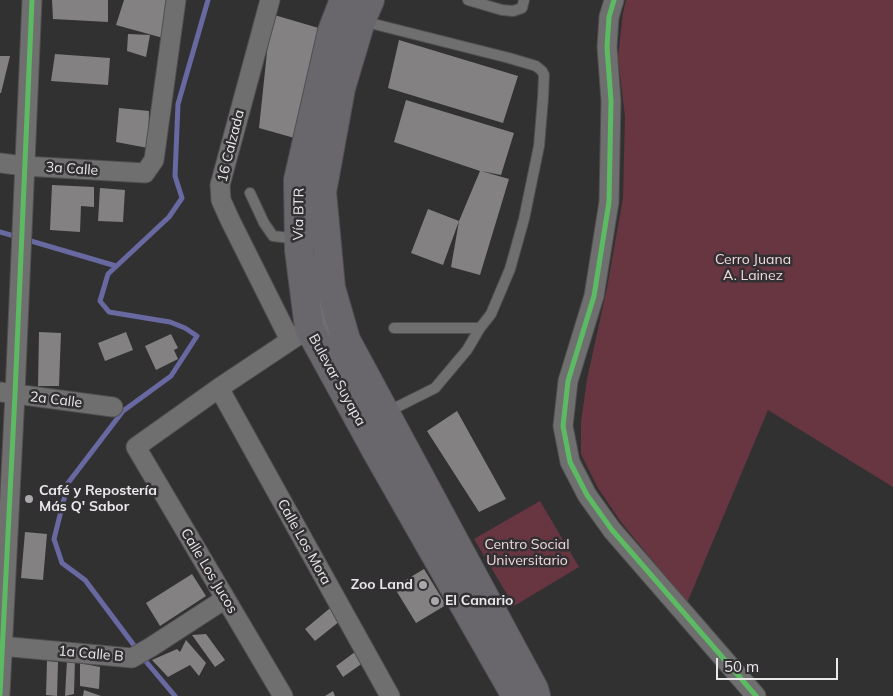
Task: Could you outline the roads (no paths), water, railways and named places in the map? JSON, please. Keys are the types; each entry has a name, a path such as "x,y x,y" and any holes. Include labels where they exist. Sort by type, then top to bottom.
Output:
{"main road":[{"name":"Bulevar Suyapa","path":"344,0 332,31 298,180 299,334 383,462 516,696"},
{"name":"Bulevar Suyapa","path":"366,10 341,88 322,192 331,288 346,340 530,681 536,696"}],"street":[{"path":"0,694 7,393 24,166 32,0"},
{"name":"3a Calle","path":"0,163 145,173 154,160 176,0"},
{"name":"16 Calzada","path":"270,0 220,185 221,200 230,220 299,334"},
{"path":"614,0 609,17 607,47 611,101 609,202 594,296 568,382 563,426 570,462 587,495 612,530 756,696"},
{"path":"219,388 299,334"},
{"name":"Calle Los Jucos","path":"219,388 136,447 283,696"},
{"name":"Calle Los Mora","path":"219,388 390,696"},
{"name":"2a Calle","path":"7,393 113,407"},
{"name":"1a Calle B","path":"1,647 132,658 225,599"}],"lane":[{"path":"468,0 502,10 513,11 522,8 524,0"},
{"path":"366,10 536,66 544,75 539,146 524,219 507,275 491,314 467,350 435,388 386,413"},
{"path":"250,193 273,236 299,239"},
{"path":"318,295 320,312 338,360"},
{"path":"394,328 480,328"}],"waterway":[{"path":"175,696 148,664 85,580 62,563 54,539 68,483 123,411 171,376 197,336 185,328 170,322 109,312 100,301 108,274 169,217 182,198 175,176 178,104 208,0"},
{"path":"0,232 116,266"}],"place":[{"name":"Café y Repostería Más Q' Sabor","path":"29,499"},
{"name":"Zoo Land","path":"423,585"},
{"name":"El Canario","path":"435,601"}],"park label":[{"name":"Cerro Juana A. Lainez","path":"753,268"},
{"name":"Centro Social Universitario","path":"527,554"}]}
